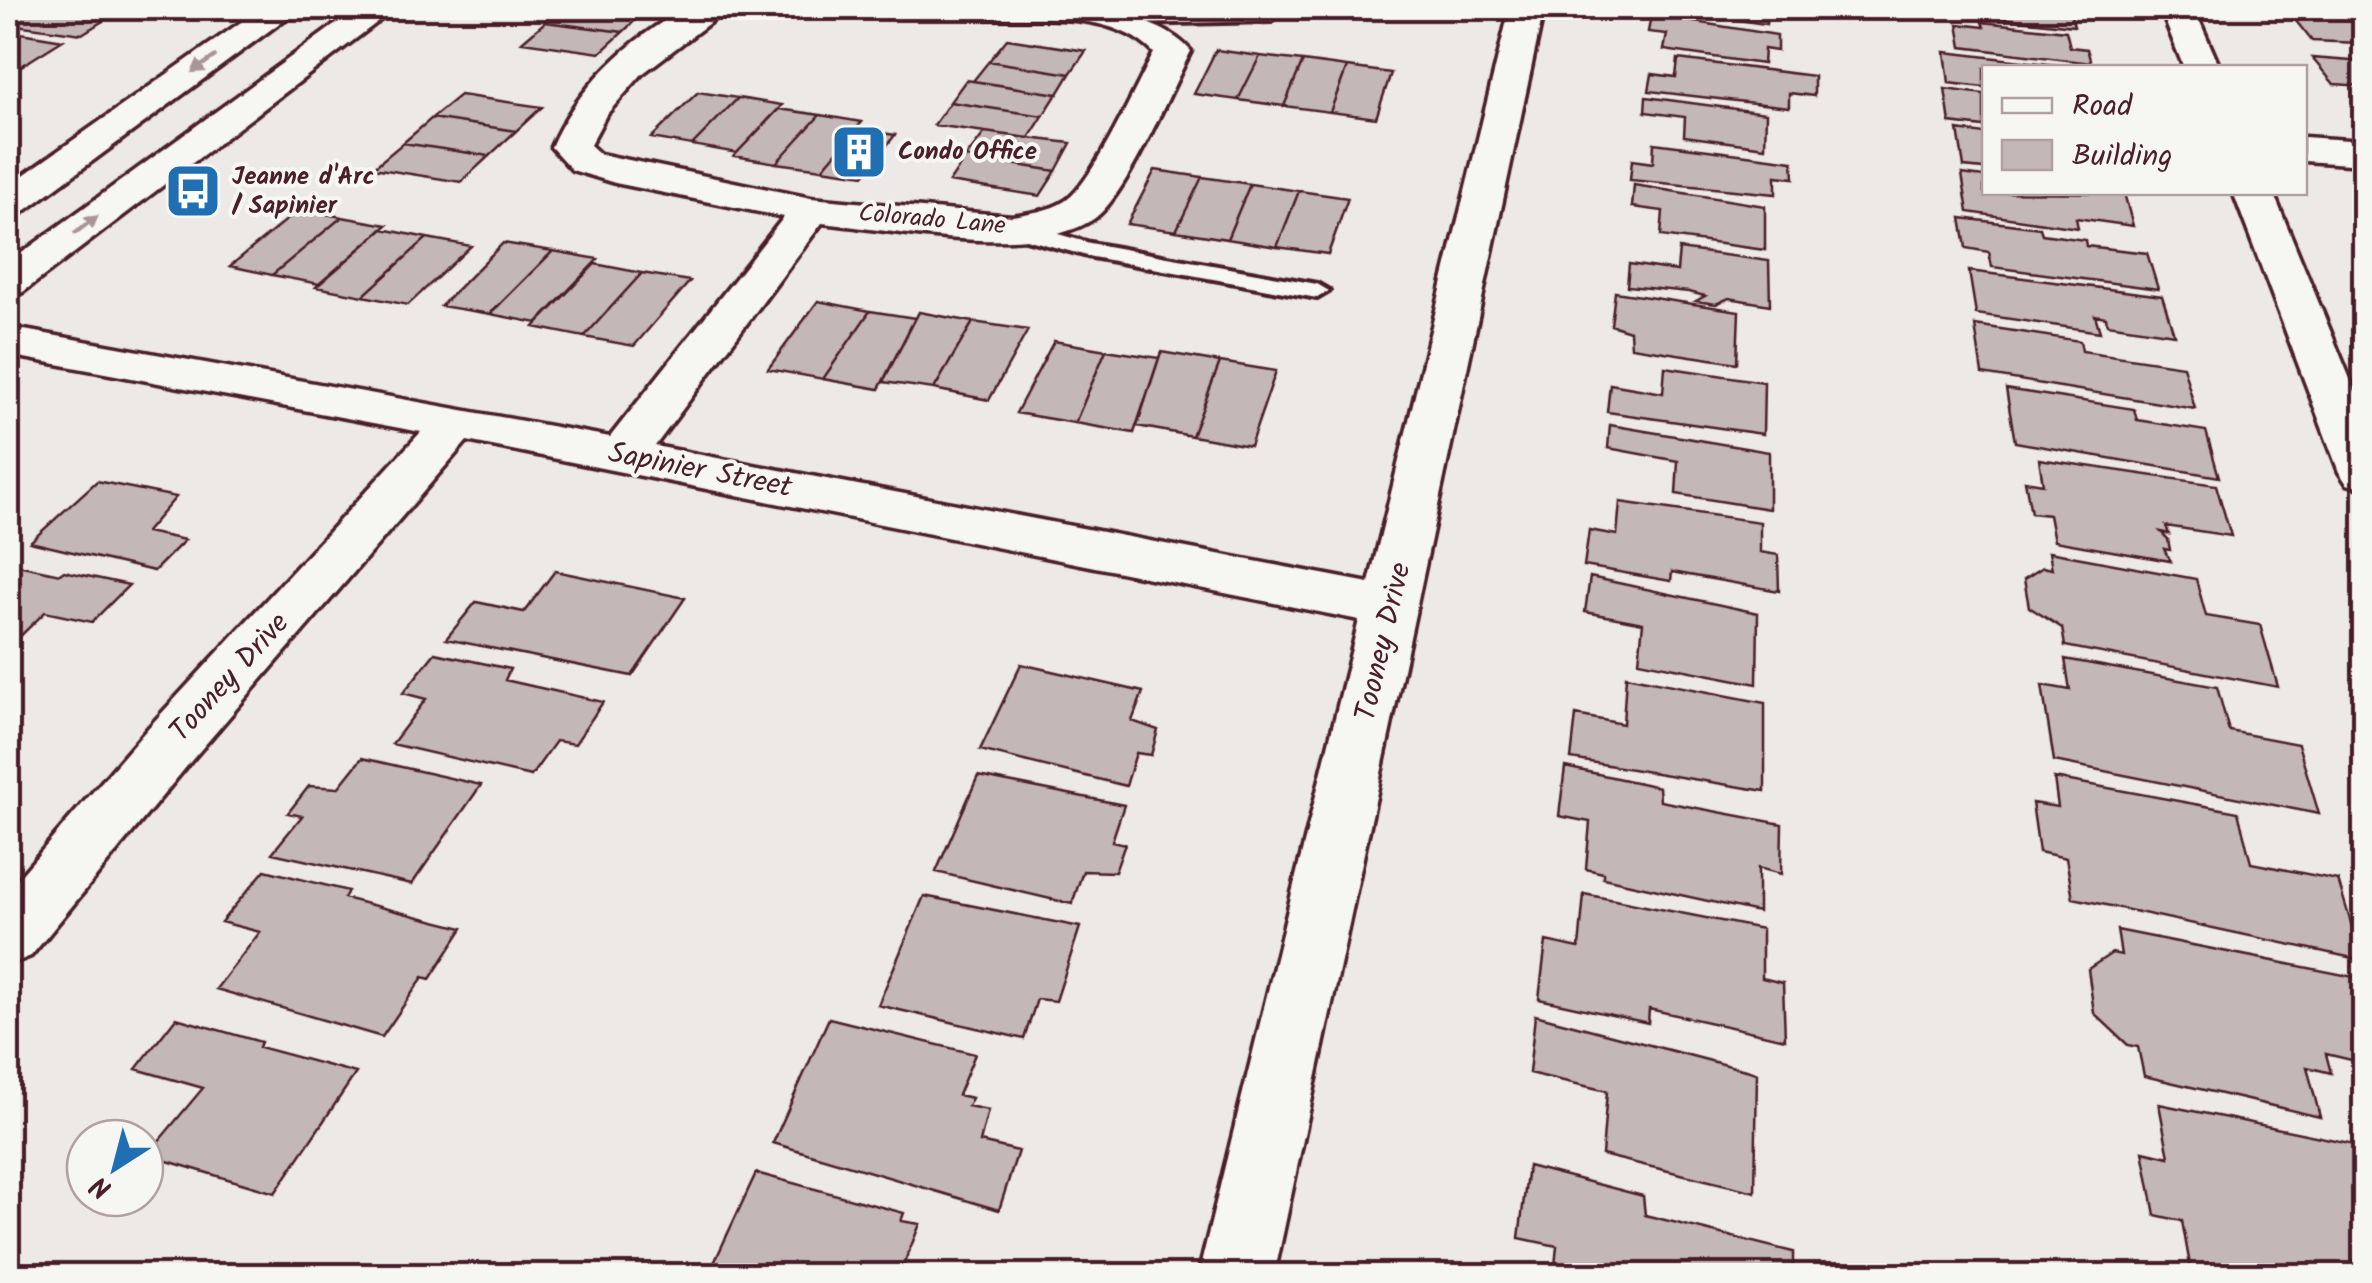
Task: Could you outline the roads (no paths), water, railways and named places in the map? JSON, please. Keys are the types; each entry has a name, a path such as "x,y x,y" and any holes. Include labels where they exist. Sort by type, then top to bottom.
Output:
{"street":[{"path":"8,204 284,8"},
{"path":"8,284 379,8"},
{"name":"Colorado Lane","path":"712,8 676,28 593,104 575,128 570,146 586,162 629,175 812,210 1012,228 1055,221 1083,208 1104,180 1172,51 1162,36 1127,18 980,8"},
{"name":"Tooney Drive","path":"1236,1276 1527,8"},
{"path":"2178,8 2201,65"},
{"path":"2307,150 2364,152"},
{"path":"2254,195 2364,472"},
{"path":"621,456 812,210"},
{"name":"Sapinier Street","path":"8,341 456,423 1392,607"},
{"name":"Tooney Drive","path":"8,936 456,423"}],"lane":[{"path":"1127,18 1265,17"},
{"path":"1012,228 1088,249 1317,290"}],"place":[{"name":"Condo Office","path":"859,152"},
{"name":"Jeanne d'Arc / Sapinier","path":"193,191"}]}
